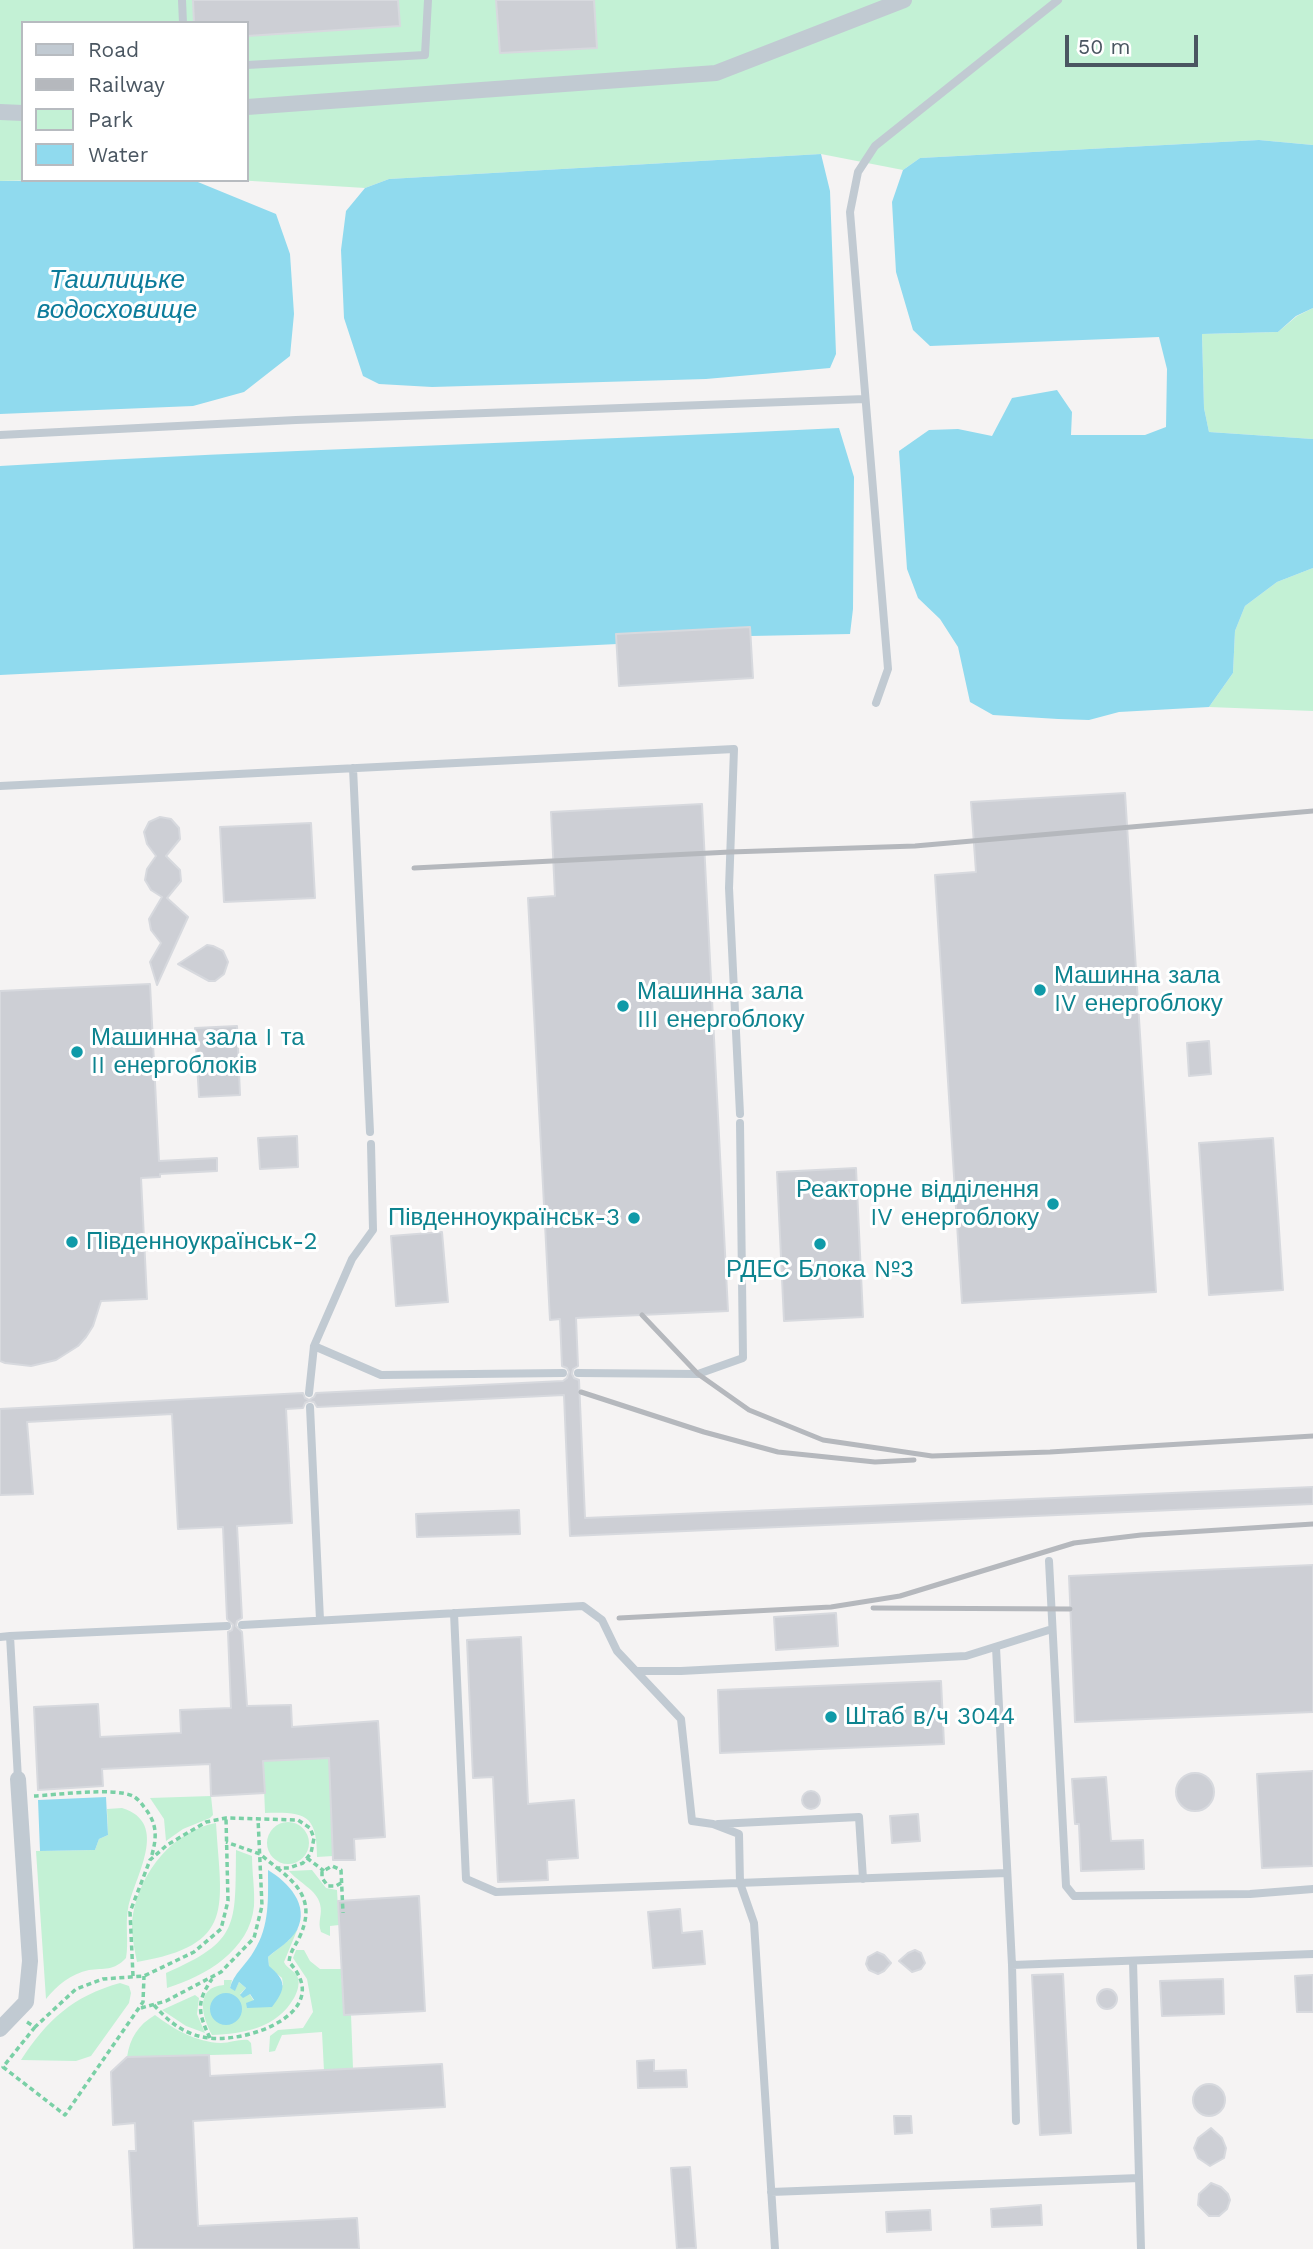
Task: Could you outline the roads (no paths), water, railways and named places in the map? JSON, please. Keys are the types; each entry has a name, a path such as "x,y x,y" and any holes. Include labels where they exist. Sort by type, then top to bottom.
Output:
{"street":[{"path":"248,107 716,73 904,0"},
{"path":"0,113 21,113"},
{"path":"0,2029 26,2002 30,1961 19,1779"}],"lane":[{"path":"182,0 183,21"},
{"path":"248,65 425,55 428,0"},
{"path":"876,703 888,670 850,212 858,172 875,146 1058,0"},
{"path":"0,435 296,420 865,399"},
{"path":"0,786 734,749 729,888 740,1119 743,1358 698,1374 578,1373"},
{"path":"354,768 370,1132"},
{"path":"309,1393 314,1346 352,1259 373,1230 371,1144"},
{"path":"314,1346 381,1376 563,1373"},
{"path":"310,1408 320,1620"},
{"path":"1049,1560 1066,1886 1074,1896 1250,1894 1313,1889"},
{"path":"242,1625 583,1606 602,1620 617,1651 681,1719 692,1821 712,1824 859,1817 863,1879"},
{"path":"454,1613 466,1879 496,1892 1007,1873"},
{"path":"0,1637 228,1626"},
{"path":"637,1671 965,1656 1052,1629"},
{"path":"10,1636 19,1779"},
{"path":"996,1647 1012,1965 1016,2121"},
{"path":"712,1824 739,1834 740,1883 754,1923 775,2249"},
{"path":"1012,1965 1313,1954"},
{"path":"1133,1961 1141,2249"},
{"path":"771,2192 1139,2178"}],"water":[{"path":"1259,140 1313,145 1313,308 1296,316 1278,332 1202,334 1204,408 1209,432 1313,439 1313,568 1277,582 1245,606 1235,631 1233,673 1209,707 1119,712 1089,720 993,715 970,702 958,647 940,619 918,598 907,569 899,451 929,430 958,429 992,436 1012,398 1057,390 1072,412 1071,435 1145,435 1166,427 1167,369 1159,337 930,346 913,330 896,272 892,202 903,170 920,158"},
{"path":"821,154 830,191 836,354 830,368 706,379 432,387 379,384 363,376 344,318 341,250 346,211 365,188 389,179"},
{"name":"Ташлицьке водосховище","path":"0,181 198,182 276,214 290,254 294,314 290,356 244,392 193,406 0,414"},
{"path":"839,428 854,477 853,609 850,634 751,636 750,627 617,634 617,644 0,675 0,466"},
{"path":"106,1797 108,1835 99,1839 95,1850 40,1851 38,1800"},
{"path":"268,1870 283,1881 295,1895 301,1912 300,1921 291,1938 268,1957 269,1966 282,1981 282,1990 277,2001 272,2007 247,2008 246,2003 254,2000 250,1994 243,1998 240,1995 246,1988 239,1982 235,1991 230,1988 263,1932 267,1912"},
{"path":"226,1993 237,1998 242,2009 237,2020 226,2025 215,2020 210,2009 215,1998"}],"railway":[{"path":"414,868 730,852 915,846 1313,811"},
{"path":"642,1315 698,1374 749,1410 823,1440 932,1456 1050,1452 1313,1436"},
{"path":"581,1392 704,1432 778,1452 875,1462 914,1460"},
{"path":"619,1618 831,1607 900,1596 1074,1543 1141,1535 1313,1524"},
{"path":"873,1608 1070,1609"}],"place":[{"name":"Машинна зала IV енергоблоку","path":"1040,990"},
{"name":"Машинна зала III енергоблоку","path":"623,1006"},
{"name":"Машинна зала I та II енергоблоків","path":"77,1052"},
{"name":"Реакторне відділення IV енергоблоку","path":"1053,1204"},
{"name":"Південноукраїнськ-3","path":"634,1218"},
{"name":"Південноукраїнськ-2","path":"72,1242"},
{"name":"РДЕС Блока №3","path":"820,1244"},
{"name":"Штаб в/ч 3044","path":"831,1717"}]}
